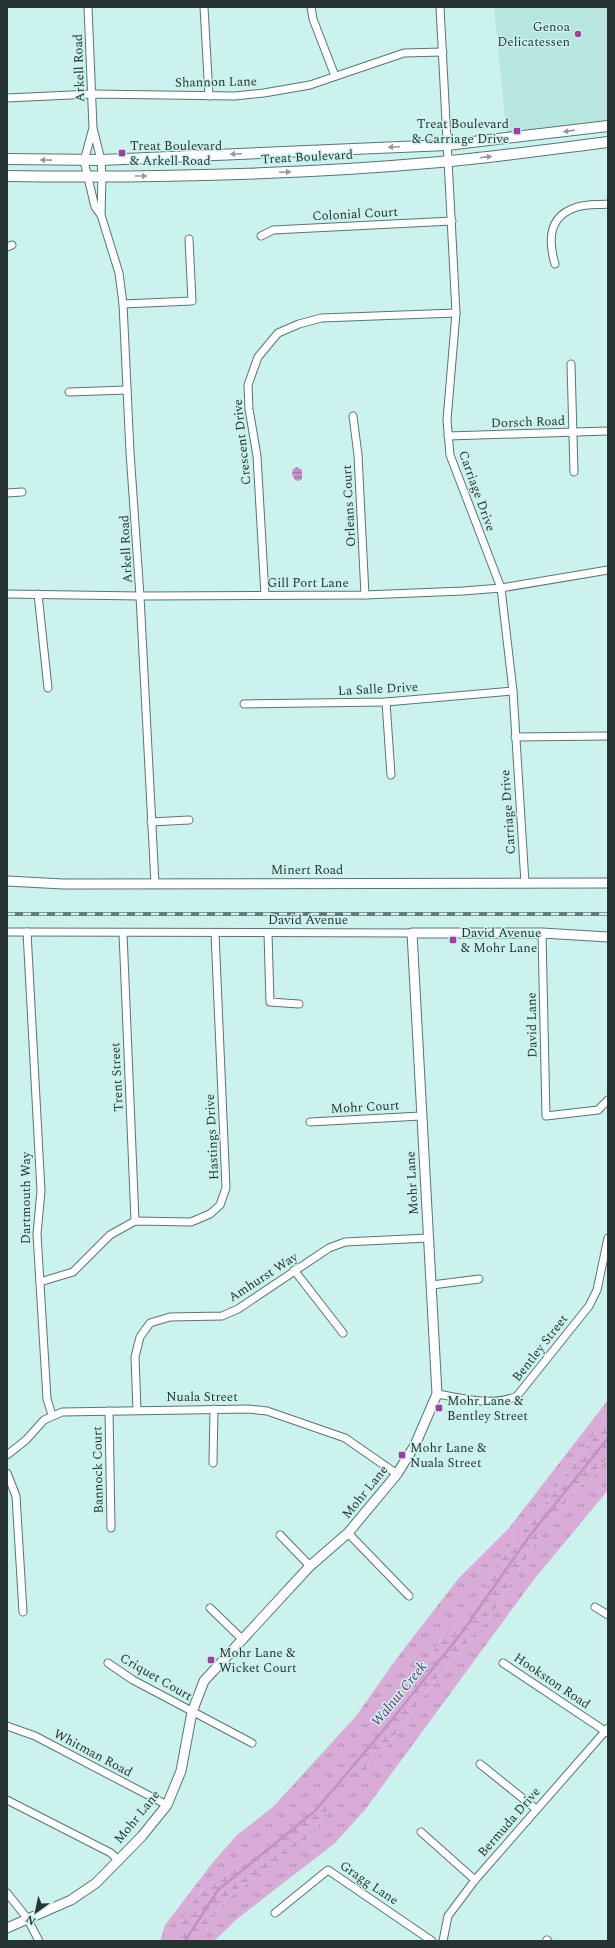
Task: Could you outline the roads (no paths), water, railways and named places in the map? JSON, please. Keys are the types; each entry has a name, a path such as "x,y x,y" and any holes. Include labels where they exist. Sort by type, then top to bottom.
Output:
{"main road":[{"name":"Treat Boulevard","path":"7,159 101,160 447,145 608,126"},
{"name":"Treat Boulevard","path":"7,176 102,177 255,173 448,161 608,142"}],"street":[{"name":"Arkell Road","path":"88,7 93,128 101,160 101,215 119,273 123,304 155,884"},
{"path":"204,7 209,96"},
{"path":"311,7 313,19 335,76"},
{"name":"Carriage Drive","path":"440,7 456,313 449,393 448,436 450,455 501,588 513,691 525,883"},
{"name":"Shannon Lane","path":"7,98 92,94 235,96 279,91 310,85 404,53 443,52"},
{"name":"Arkell Road","path":"93,128 84,160 95,207 101,215"},
{"path":"555,264 551,249 551,230 565,212 577,207 608,204"},
{"name":"Colonial Court","path":"262,236 273,230 452,221"},
{"path":"123,304 192,301 190,239"},
{"name":"Crescent Drive","path":"266,595 257,456 249,409 248,385 258,357 278,333 299,324 321,318 456,313"},
{"path":"571,364 574,472"},
{"path":"69,392 127,390"},
{"name":"Orleans Court","path":"353,416 358,455 365,595"},
{"name":"Dorsch Road","path":"448,436 608,431"},
{"path":"7,493 22,492"},
{"name":"Gill Port Lane","path":"7,594 140,596 365,595 501,588 608,570"},
{"path":"38,594 48,688"},
{"name":"La Salle Drive","path":"244,704 386,702 513,691"},
{"path":"386,702 391,775"},
{"path":"515,737 608,736"},
{"path":"151,822 189,820"},
{"name":"Minert Road","path":"7,881 63,884 608,883"},
{"name":"David Avenue","path":"7,932 542,934 608,937"},
{"name":"Dartmouth Way","path":"27,932 41,1191 36,1234 46,1399 52,1416"},
{"name":"Trent Street","path":"123,932 136,1221"},
{"name":"Hastings Drive","path":"40,1282 73,1272 110,1235 136,1221 191,1222 210,1214 220,1205 226,1188 216,933"},
{"path":"268,933 270,1002 299,1004"},
{"name":"Mohr Lane","path":"7,1928 71,1900 96,1883 119,1861 167,1805 181,1771 192,1712 204,1681 310,1566 348,1533 397,1474 415,1446 437,1394 412,933"},
{"name":"David Lane","path":"542,934 546,1116 598,1110 608,1100"},
{"name":"Mohr Court","path":"310,1122 421,1116"},
{"name":"Amhurst Way","path":"137,1410 135,1357 140,1337 150,1323 170,1317 222,1316 238,1309 294,1270 329,1248 345,1242 428,1238"},
{"name":"Bentley Street","path":"437,1394 495,1402 506,1401 517,1396 589,1306 597,1290 608,1238"},
{"path":"294,1270 343,1333"},
{"path":"432,1285 479,1279"},
{"path":"213,1463 214,1409"},
{"name":"Nuala Street","path":"7,1455 26,1440 44,1420 62,1412 214,1409 267,1411 345,1438 397,1474"},
{"name":"Bannock Court","path":"109,1411 111,1528"},
{"path":"7,1472 16,1496 23,1612"},
{"path":"348,1533 409,1596"},
{"path":"280,1535 310,1566"},
{"path":"595,1607 608,1615"},
{"path":"210,1608 243,1640"},
{"name":"Criquet Court","path":"108,1663 133,1680 252,1743"},
{"name":"Hookston Road","path":"503,1663 607,1731"},
{"name":"Whitman Road","path":"7,1726 35,1736 167,1805"},
{"name":"Bermuda Drive","path":"443,1941 448,1916 475,1880 536,1809 607,1731"},
{"path":"480,1764 536,1809"},
{"path":"7,1800 111,1853 119,1861"},
{"path":"421,1832 475,1880"},
{"name":"Gragg Lane","path":"275,1913 328,1870 432,1941"},
{"path":"7,1893 27,1918 39,1941"}],"waterway":[{"name":"Walnut Creek","path":"185,1941 218,1890 315,1811 386,1727 463,1631 528,1538 608,1438"}],"railway":[{"path":"7,914 608,914"}],"place":[{"name":"Genoa Delicatessen","path":"578,34"},
{"name":"Treat Boulevard & Carriage Drive","path":"517,131"},
{"name":"Treat Boulevard & Arkell Road","path":"122,153"},
{"name":"David Avenue & Mohr Lane","path":"453,940"},
{"name":"Mohr Lane & Bentley Street","path":"439,1408"},
{"name":"Mohr Lane & Nuala Street","path":"402,1455"},
{"name":"Mohr Lane & Wicket Court","path":"211,1660"}]}
